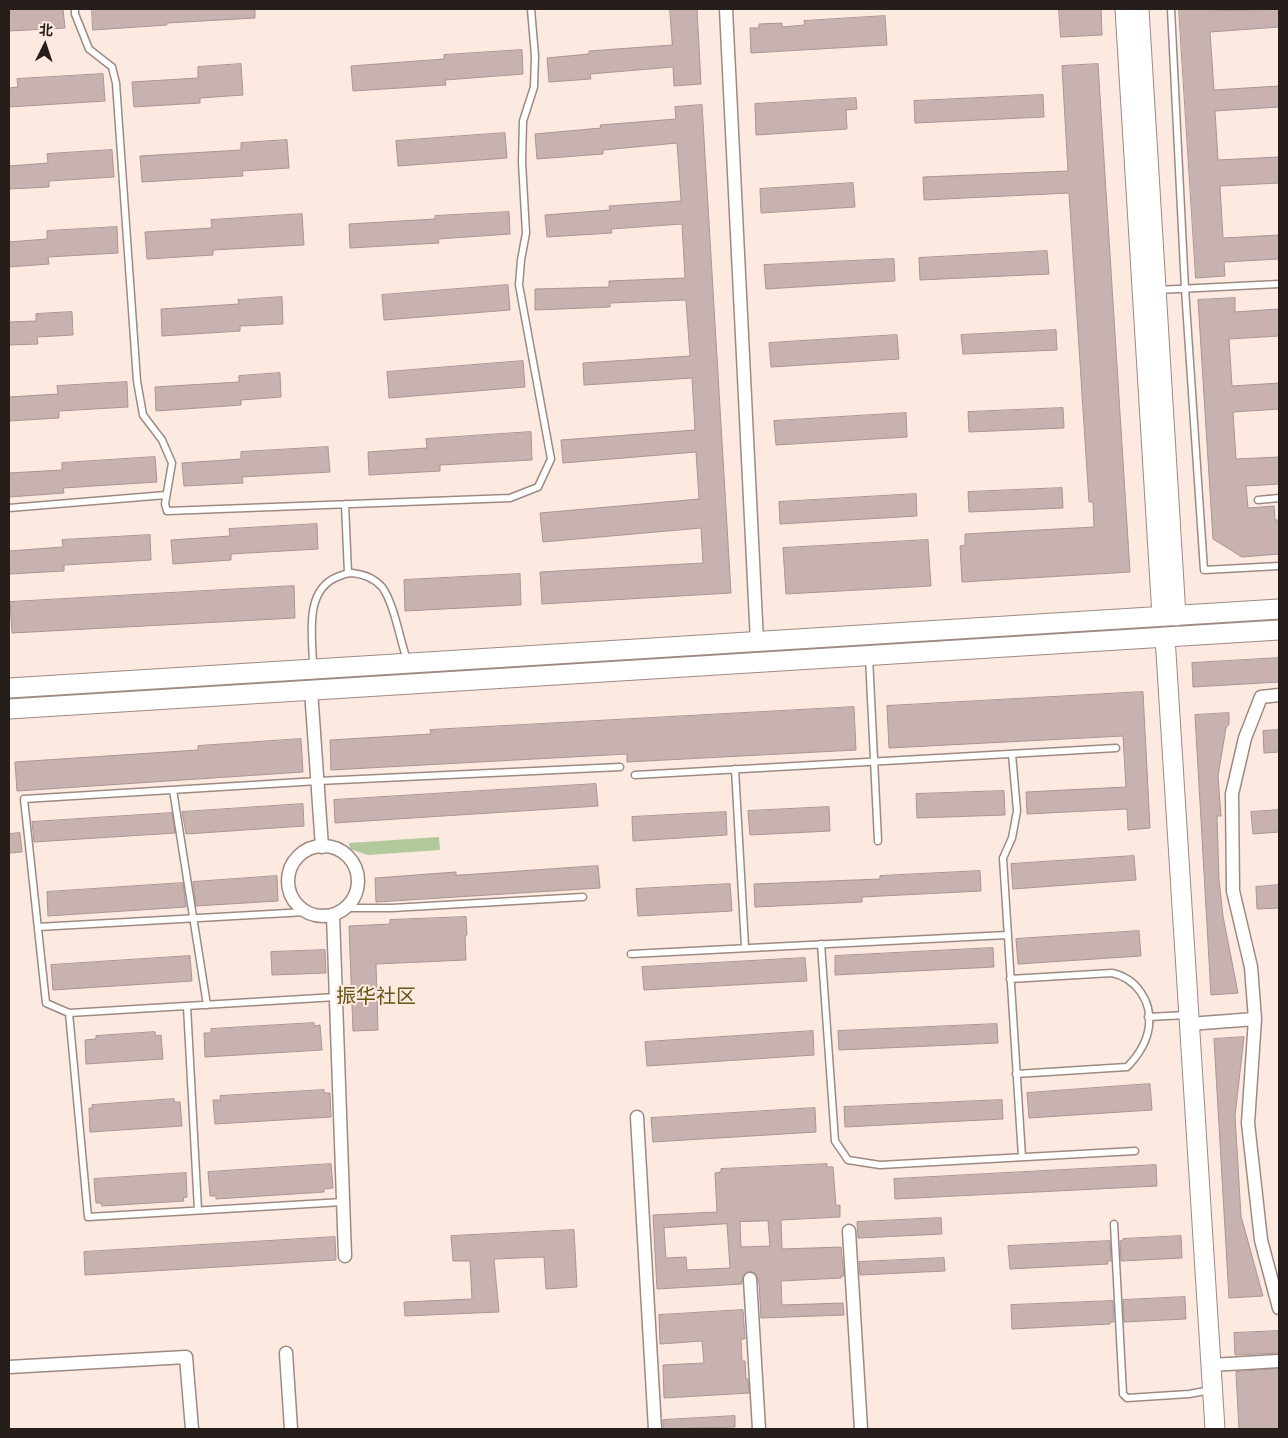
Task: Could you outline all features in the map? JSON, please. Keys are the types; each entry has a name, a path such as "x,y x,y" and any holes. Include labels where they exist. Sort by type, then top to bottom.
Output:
{"main road":[{"path":"1125,9 1169,616"},
{"path":"1139,9 1156,290 1169,616"},
{"path":"9,688 1279,609"},
{"path":"9,709 1279,630"},
{"path":"1165,637 1215,1429"}],"street":[{"path":"726,9 757,642"},
{"path":"311,690 322,847"},
{"path":"1279,696 1261,696 1245,738 1232,794 1233,891 1251,967 1255,1019 1248,1122 1261,1240 1279,1308"},
{"path":"322,847 338,850 349,858 356,869 358,883 354,897 346,908 333,915 319,916 306,912 295,903 289,891 288,877 292,864 300,854 312,848 322,847"},
{"path":"333,915 345,1256"},
{"path":"1189,1019 1255,1019"},
{"path":"637,1117 655,1429"},
{"path":"849,1231 861,1429"},
{"path":"750,1279 759,1429"},
{"path":"286,1352 291,1429"},
{"path":"9,1367 186,1357 192,1429"},
{"path":"1210,1365 1279,1361"}],"lane":[{"path":"75,9 75,14 89,49 112,67 116,83 138,381 143,415 162,440 172,463 164,504 167,512 510,498 538,487 551,459 519,285 526,233 522,162 523,121 534,87 535,56 531,9"},
{"path":"1171,9 1204,570 1279,566"},
{"path":"1156,290 1279,284"},
{"path":"9,508 166,495"},
{"path":"1258,500 1279,498"},
{"path":"345,504 348,573"},
{"path":"313,669 312,617 316,596 330,580 348,573 366,575 382,587 392,608 408,664"},
{"path":"869,656 878,841"},
{"path":"635,774 1116,748"},
{"path":"1012,754 1017,811 1012,838 1003,858 1022,1157"},
{"path":"336,997 69,1013 46,1003 24,799 318,780 620,768"},
{"path":"735,769 745,948"},
{"path":"174,790 207,1005"},
{"path":"346,908 392,908 583,897"},
{"path":"38,927 306,912"},
{"path":"631,954 1007,935"},
{"path":"821,944 835,1141 848,1160 880,1164 1135,1151"},
{"path":"1010,979 1112,973 1121,975 1134,983 1143,997 1149,1026 1137,1057 1127,1067 1016,1074"},
{"path":"187,1006 198,1210"},
{"path":"69,1013 88,1217 343,1202"},
{"path":"1148,1017 1189,1019"},
{"path":"1114,1224 1123,1394 1127,1398 1189,1394 1212,1389"}],"green space":[{"path":"439,837 440,850 368,855 350,849 349,843"}],"building":[{"path":"9,9 63,9 65,28 9,31"},
{"path":"92,9 255,9 255,18 167,23 167,25 93,30"},
{"path":"670,9 697,9 701,84 674,86 673,67 590,74 591,79 549,82 547,58 589,54 589,51 672,45"},
{"path":"1059,9 1101,9 1102,35 1061,37"},
{"path":"1179,9 1208,9 1209,11 1279,9 1279,27 1210,32 1214,90 1279,86 1279,107 1215,111 1218,160 1279,157 1279,183 1220,186 1223,238 1279,235 1279,259 1224,262 1225,276 1196,278"},
{"path":"885,16 887,45 751,53 750,28 759,28 759,24 782,23 782,27 805,25 804,21"},
{"path":"522,50 523,74 445,80 446,85 353,91 351,66 444,59 444,55"},
{"path":"241,64 243,95 200,98 200,103 134,107 132,82 198,78 198,67"},
{"path":"1098,64 1130,572 962,582 960,546 965,545 965,534 1094,527 1093,502 1089,502 1069,193 924,200 923,177 1068,171 1062,66"},
{"path":"103,74 105,101 9,107 9,88 18,87 17,79"},
{"path":"1043,95 1044,117 915,123 914,101"},
{"path":"856,98 857,109 846,110 847,129 756,135 755,104"},
{"path":"702,105 731,593 542,604 540,572 703,563 701,528 543,542 540,513 699,499 696,452 563,463 561,440 695,430 692,378 584,385 583,363 690,356 686,300 610,303 610,307 535,310 535,289 609,287 609,281 685,278 682,224 611,229 612,233 547,237 545,215 610,210 609,206 681,201 677,143 603,150 603,154 537,159 535,134 601,128 600,125 676,119 675,107"},
{"path":"505,133 507,158 398,166 396,141"},
{"path":"287,140 289,168 242,171 243,176 142,182 140,156 241,150 241,143"},
{"path":"112,150 114,177 49,181 49,187 9,189 9,166 48,163 47,154"},
{"path":"853,183 855,207 761,213 760,189"},
{"path":"509,212 510,234 438,239 439,243 350,248 349,224 435,219 435,216"},
{"path":"302,214 304,245 213,250 213,255 147,259 145,232 212,228 211,220"},
{"path":"117,227 118,253 48,257 49,264 9,267 9,242 47,239 47,231"},
{"path":"1047,251 1049,274 920,280 919,258"},
{"path":"894,259 895,281 766,289 764,265"},
{"path":"508,285 510,310 384,320 382,295"},
{"path":"282,297 283,324 240,326 240,331 162,336 161,309 239,304 238,300"},
{"path":"1235,298 1235,312 1279,309 1279,336 1229,339 1232,386 1279,383 1279,409 1233,412 1236,459 1279,457 1279,484 1246,486 1248,508 1274,506 1275,520 1279,520 1279,554 1242,557 1213,539 1198,300"},
{"path":"72,312 73,335 37,337 38,344 9,345 9,322 36,321 36,314"},
{"path":"1056,330 1057,350 963,354 961,335"},
{"path":"897,335 899,359 771,367 769,343"},
{"path":"523,361 525,387 389,398 387,372"},
{"path":"280,373 281,397 241,400 241,405 156,411 155,387 239,382 239,376"},
{"path":"127,382 128,407 59,411 59,418 9,421 9,397 58,394 57,386"},
{"path":"1063,408 1064,428 969,432 968,412"},
{"path":"906,413 907,437 776,445 774,421"},
{"path":"531,432 532,460 440,465 440,471 369,475 368,452 427,448 426,439"},
{"path":"328,447 330,472 242,477 243,483 184,486 182,463 241,459 241,452"},
{"path":"155,457 157,482 63,488 64,493 9,497 9,473 62,470 62,463"},
{"path":"1062,488 1063,508 969,512 968,492"},
{"path":"916,494 917,516 780,524 779,502"},
{"path":"317,524 318,549 231,554 231,560 173,564 171,540 230,536 229,529"},
{"path":"150,535 151,560 64,565 64,571 9,574 9,551 63,547 62,540"},
{"path":"928,540 931,586 786,594 783,548"},
{"path":"520,574 521,605 405,611 404,580"},
{"path":"294,586 295,618 12,633 10,602"},
{"path":"1279,658 1279,682 1193,687 1192,663"},
{"path":"1143,692 1150,828 1128,830 1127,809 1027,814 1026,792 1126,787 1123,736 889,748 887,706"},
{"path":"854,707 856,750 627,762 627,754 331,770 330,740 431,734 430,730"},
{"path":"1229,713 1229,724 1226,728 1218,776 1221,816 1217,816 1219,880 1223,916 1238,993 1211,995 1195,715"},
{"path":"1279,730 1279,752 1264,753 1263,731"},
{"path":"301,739 303,772 17,791 15,762 198,750 198,746"},
{"path":"596,784 598,806 335,823 334,800"},
{"path":"1004,791 1005,815 917,818 916,794"},
{"path":"303,804 304,826 186,834 182,812"},
{"path":"829,807 830,831 750,835 748,811"},
{"path":"1279,810 1279,832 1253,834 1251,812"},
{"path":"726,812 727,835 633,841 632,817"},
{"path":"172,813 175,833 34,842 32,822"},
{"path":"20,833 22,852 9,853 9,834"},
{"path":"1134,856 1136,880 1013,889 1011,864"},
{"path":"598,866 600,888 376,902 375,878 456,872 456,875"},
{"path":"980,871 981,891 862,897 862,902 755,907 754,884 880,879 880,876"},
{"path":"277,876 278,901 196,906 193,882"},
{"path":"183,883 186,907 48,916 47,892"},
{"path":"730,884 732,911 638,916 636,889"},
{"path":"1279,885 1279,908 1257,909 1256,887"},
{"path":"466,917 466,960 376,964 378,1030 353,1031 349,926 390,924 390,920"},
{"path":"1139,931 1141,956 1018,964 1016,939"},
{"path":"993,948 994,967 835,975 835,956"},
{"path":"325,950 326,973 272,975 271,952"},
{"path":"190,956 192,981 53,990 51,965"},
{"path":"805,958 807,981 644,990 642,967"},
{"path":"314,1023 314,1026 320,1025 322,1050 205,1057 204,1033 211,1033 211,1029"},
{"path":"997,1024 998,1043 839,1050 838,1031"},
{"path":"813,1031 814,1055 647,1066 645,1042"},
{"path":"155,1032 156,1036 161,1035 163,1059 86,1064 85,1040 96,1039 96,1036"},
{"path":"1244,1037 1235,1116 1241,1216 1263,1296 1229,1298 1214,1039"},
{"path":"1150,1084 1152,1110 1029,1118 1027,1093"},
{"path":"324,1090 324,1093 330,1093 331,1117 215,1124 213,1100 221,1100 220,1096"},
{"path":"174,1099 174,1102 180,1102 182,1126 90,1132 89,1108 93,1108 92,1105"},
{"path":"1002,1100 1003,1119 845,1127 844,1107"},
{"path":"815,1108 816,1132 653,1142 651,1118"},
{"path":"331,1164 333,1188 324,1189 324,1192 216,1199 216,1196 210,1196 208,1172"},
{"path":"827,1164 827,1167 833,1167 836,1206 840,1205 840,1217 781,1220 782,1249 841,1247 844,1276 841,1276 841,1278 781,1281 782,1305 843,1303 844,1315 761,1318 759,1283 756,1274 750,1271 743,1275 742,1284 657,1289 653,1215 717,1212 715,1173 721,1172 721,1169","holes":["768,1221 770,1246 741,1247 740,1222","727,1224 730,1268 687,1270 686,1257 666,1258 664,1228"]},
{"path":"1156,1165 1157,1186 895,1199 894,1179"},
{"path":"186,1173 187,1197 183,1198 184,1201 102,1206 101,1203 96,1203 94,1179"},
{"path":"941,1218 942,1234 858,1238 857,1222"},
{"path":"574,1230 577,1287 546,1289 544,1257 494,1259 499,1312 405,1316 404,1302 472,1299 470,1261 453,1261 451,1236"},
{"path":"1181,1236 1182,1258 1121,1261 1120,1241 1123,1239"},
{"path":"335,1237 336,1260 85,1275 84,1252"},
{"path":"1110,1241 1111,1261 1107,1261 1108,1264 1010,1269 1008,1246"},
{"path":"944,1258 945,1271 860,1275 859,1262"},
{"path":"1185,1297 1186,1319 1124,1322 1123,1300"},
{"path":"1113,1301 1114,1322 1110,1322 1110,1324 1012,1329 1011,1305"},
{"path":"743,1310 745,1339 741,1339 742,1361 745,1361 749,1393 664,1398 663,1365 704,1363 702,1341 660,1344 659,1315"},
{"path":"1279,1331 1279,1353 1235,1355 1234,1333"},
{"path":"1279,1369 1279,1429 1239,1429 1236,1372"},
{"path":"735,1416 735,1427 663,1429 663,1420"}],"district":[{"name":"振华社区","path":"376,998"}]}
